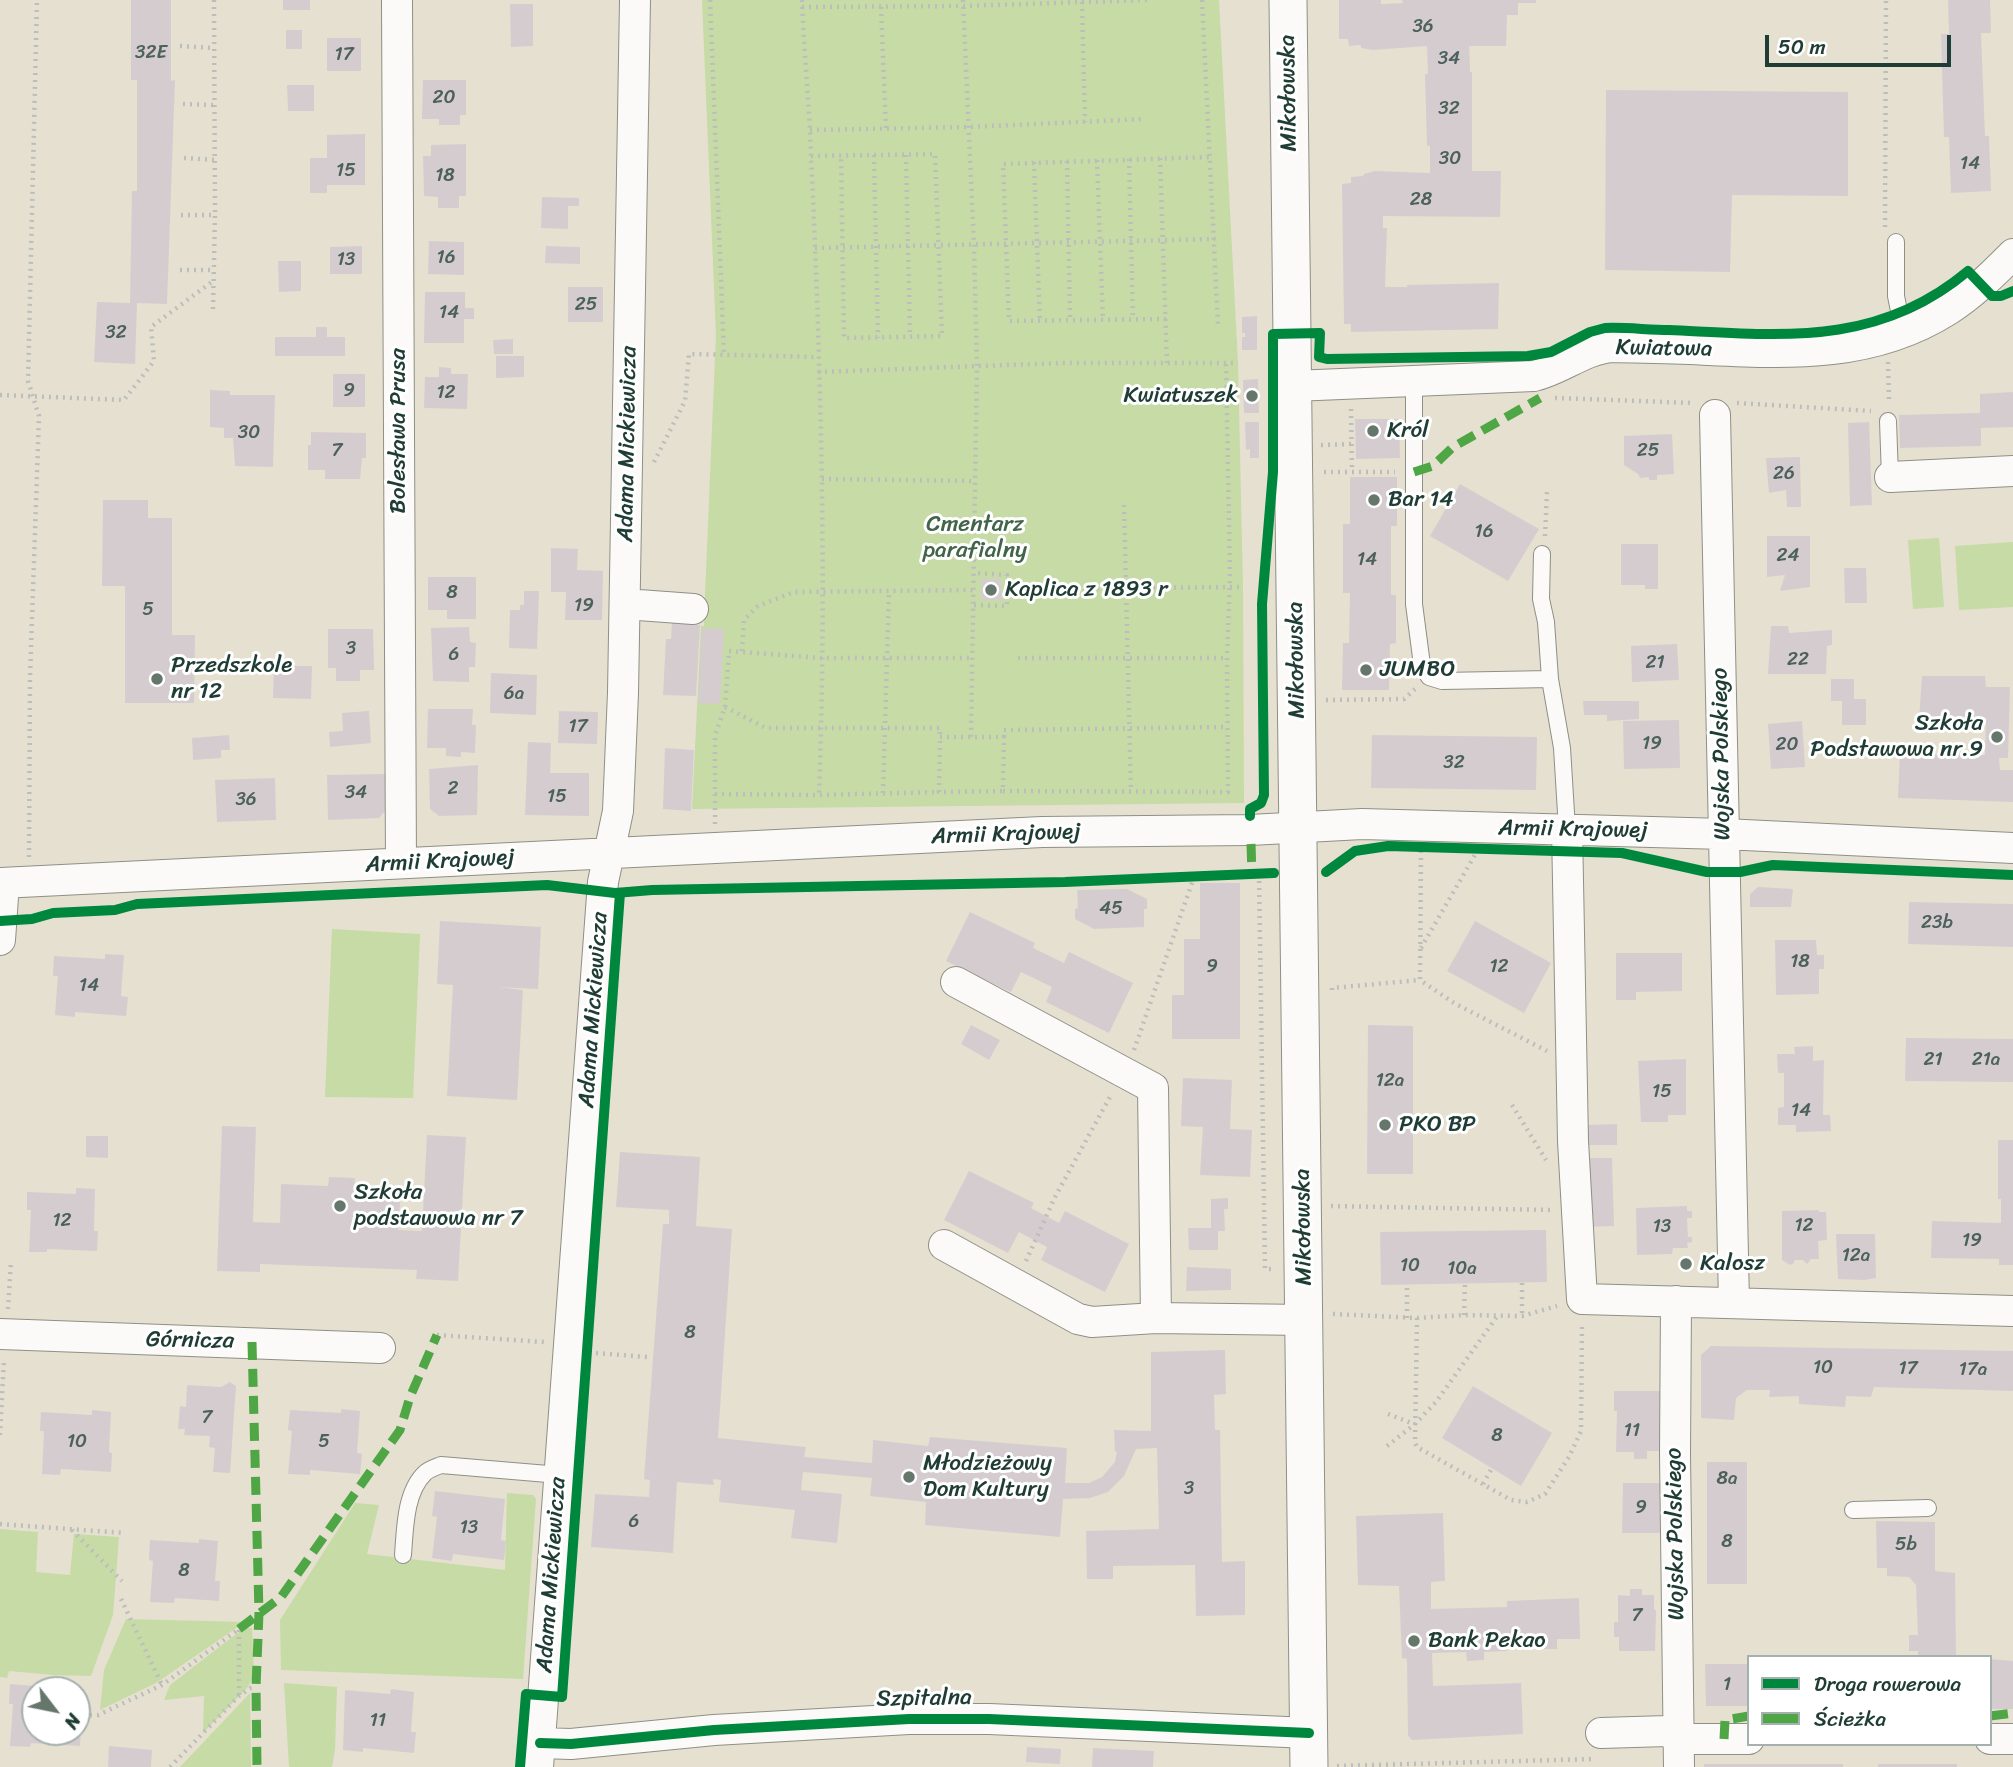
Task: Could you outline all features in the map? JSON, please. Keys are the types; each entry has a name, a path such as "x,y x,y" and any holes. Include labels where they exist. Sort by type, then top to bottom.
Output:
{"street":[{"name":"Bolesława Prusa","path":"397,0 401,863"},
{"name":"Adama Mickiewicza","path":"539,1755 603,883 618,811 625,604 635,0"},
{"name":"Mikołowska","path":"1288,0 1304,1268 1316,1317 1309,1750"},
{"name":"Kwiatowa","path":"1293,386 1534,376 1545,374 1605,348 1808,353 1850,347 1903,331 1947,310 1980,285 2013,254"},
{"name":"Wojska Polskiego","path":"1716,407 1734,1303"},
{"path":"1890,477 2013,471"},
{"path":"625,604 693,609"},
{"name":"Armii Krajowej","path":"2,883 1042,832 1250,830 1362,824 1724,834 2013,848"},
{"path":"1567,829 1573,1141 1582,1299 2013,1311"},
{"path":"0,940 2,883"},
{"path":"956,982 1153,1088 1156,1318"},
{"name":"Mikołowska","path":"944,1245 1078,1319 1091,1322 1156,1318 1316,1317"},
{"name":"Wojska Polskiego","path":"1676,1301 1679,1753"},
{"name":"Górnicza","path":"0,1334 380,1348"},
{"name":"Szpitalna","path":"539,1755 571,1744 713,1730 909,1719 989,1719 1309,1750"},
{"path":"1598,1746 1667,1731 1679,1753 1747,1739"},
{"path":"1992,1739 2013,1739"}],"lane":[{"path":"1891,241 1896,296 1903,331"},
{"path":"1414,381 1415,604 1422,665 1429,677 1442,681 1550,679"},
{"path":"1882,416 1890,477"},
{"path":"1544,550 1541,599 1546,622 1550,679 1563,748 1567,829"},
{"path":"403,1555 407,1513 416,1487 426,1472 441,1465 560,1475"},
{"path":"1853,1510 1928,1508"}],"path":[{"path":"29,866 30,678 39,416 28,381 37,0"},
{"path":"213,310 214,0"},
{"path":"710,0 724,355"},
{"path":"802,0 815,248 822,479 824,592 819,796"},
{"path":"802,7 1147,0"},
{"path":"1202,0 1219,326"},
{"path":"1886,0 1891,241"},
{"path":"1082,2 1085,122"},
{"path":"964,3 977,366 971,737"},
{"path":"881,7 886,128"},
{"path":"180,47 214,48"},
{"path":"184,104 215,105"},
{"path":"810,130 969,127 1144,119"},
{"path":"811,156 935,154 942,336 844,338 841,156"},
{"path":"874,155 878,338"},
{"path":"906,155 910,337"},
{"path":"1166,319 1009,321 1003,164 1211,157"},
{"path":"184,158 215,160"},
{"path":"1160,158 1167,363"},
{"path":"1129,159 1133,320"},
{"path":"1097,160 1103,320"},
{"path":"1067,161 1070,321"},
{"path":"1034,162 1040,321"},
{"path":"181,215 215,215"},
{"path":"815,248 1215,239"},
{"path":"180,270 213,270"},
{"path":"0,395 124,400 154,361 152,327 213,281"},
{"path":"627,501 638,494 685,401 689,354 818,357"},
{"path":"1888,356 1889,398"},
{"path":"715,794 819,796 1003,791 1228,792 1226,363"},
{"path":"818,372 977,366 1238,363"},
{"path":"1351,384 1352,472"},
{"path":"1548,398 1882,416"},
{"path":"1317,445 1352,444"},
{"path":"1320,472 1414,472"},
{"path":"822,479 976,481"},
{"path":"1544,550 1547,491"},
{"path":"1124,505 1131,791"},
{"path":"974,605 1007,606 1007,575 975,573"},
{"path":"1006,589 1243,587"},
{"path":"743,651 744,620 758,606 794,592 974,590"},
{"path":"883,793 888,591"},
{"path":"715,831 715,735 725,707 729,651 821,658 973,658"},
{"path":"1018,658 1227,658"},
{"path":"1322,700 1404,699 1429,677"},
{"path":"725,707 766,728 940,728 940,792"},
{"path":"1003,791 1004,730 1227,727"},
{"path":"940,737 1004,737"},
{"path":"1420,980 1422,825"},
{"path":"1420,949 1491,827"},
{"path":"1259,874 1265,1269 1304,1268"},
{"path":"1332,1000 1332,988 1420,980 1454,1003 1572,1065"},
{"path":"1512,1105 1548,1164"},
{"path":"1324,1206 1576,1210"},
{"path":"1464,1315 1465,1283"},
{"path":"1522,1283 1522,1316"},
{"path":"1407,1284 1407,1318"},
{"path":"1316,1317 1522,1316 1582,1299 1581,1430 1569,1457 1545,1494 1527,1503 1511,1500 1417,1447 1417,1318"},
{"path":"1387,1446 1415,1424 1436,1402 1498,1315"},
{"path":"437,1335 551,1343"},
{"path":"602,1353 647,1357"},
{"path":"1388,1414 1415,1424"},
{"path":"1483,1485 1492,1468"},
{"path":"0,1524 124,1533"},
{"path":"71,1529 122,1581"},
{"path":"121,1599 162,1685"},
{"path":"91,1715 98,1715 162,1685 239,1629 239,1696"},
{"path":"170,1767 239,1696 256,1687"},
{"path":"1335,1767 1598,1746"}],"green space":[{"name":"Cmentarz parafialny","path":"702,0 1219,0 1238,363 1244,803 692,809 701,626 704,626 716,335"},
{"path":"1939,538 1944,607 1913,609 1908,540"},
{"path":"2013,542 2013,607 1959,610 1955,546"},
{"path":"332,929 420,934 413,1098 325,1097"},
{"path":"507,1493 533,1495 536,1499 523,1679 281,1670 280,1620 355,1503 379,1505 367,1554 505,1570"},
{"path":"0,1529 38,1532 36,1572 70,1575 74,1534 119,1537 113,1615 91,1676 9,1671 7,1678 0,1677"},
{"path":"126,1619 245,1622 156,1683 100,1710 104,1670"},
{"path":"244,1628 252,1628 254,1675 248,1687 203,1733 204,1696 164,1700 170,1685"},
{"path":"284,1683 337,1687 332,1767 289,1767"},
{"path":"250,1693 251,1767 180,1767"}],"building":[{"path":"131,0 171,0 171,81 175,80 167,304 137,303 135,364 94,362 97,302 130,303 132,191 137,191 137,80 131,80"},
{"path":"283,0 310,0 310,10 283,10"},
{"path":"1339,0 1381,0 1381,4 1403,3 1402,0 1536,0 1536,3 1518,3 1518,15 1507,15 1506,46 1469,46 1472,72 1472,171 1501,171 1500,217 1383,216 1383,228 1387,228 1385,287 1499,283 1498,329 1351,332 1351,324 1344,324 1342,184 1351,183 1351,177 1375,171 1430,173 1430,146 1427,146 1427,46 1373,50 1361,48 1361,45 1349,46 1348,39 1339,39"},
{"path":"1948,0 1990,0 1991,33 1981,33 1985,136 1989,136 1991,191 1951,193 1949,137 1944,137 1941,34 1949,34"},
{"path":"510,4 533,4 533,46 511,47"},
{"path":"286,30 302,30 302,49 286,49"},
{"path":"327,38 361,38 361,71 327,71"},
{"path":"423,80 466,80 466,115 460,115 460,125 439,125 439,119 422,119"},
{"path":"287,85 314,85 314,111 288,111"},
{"path":"1606,90 1848,92 1848,196 1732,195 1730,272 1605,270"},
{"path":"365,134 365,185 327,185 327,193 310,193 310,158 327,158 327,135"},
{"path":"466,144 466,196 459,196 459,208 438,208 438,197 424,196 423,156 431,156 431,145"},
{"path":"542,197 579,198 579,206 568,206 568,229 541,228"},
{"path":"429,241 464,242 464,275 428,274"},
{"path":"362,246 362,274 330,274 330,247"},
{"path":"546,246 580,247 580,264 545,263"},
{"path":"278,261 301,261 301,291 279,292"},
{"path":"568,287 603,287 603,322 568,322"},
{"path":"425,292 465,292 465,308 474,308 474,319 464,319 464,343 424,343"},
{"path":"1257,316 1257,350 1242,350 1242,337 1245,337 1245,333 1242,333 1242,317"},
{"path":"316,327 327,327 327,337 345,337 345,356 275,356 275,337 316,337"},
{"path":"513,339 513,354 494,354 493,340"},
{"path":"496,356 524,356 524,377 496,378"},
{"path":"439,367 451,368 451,374 468,374 467,409 424,408 425,377 439,377"},
{"path":"333,374 365,374 365,407 333,407"},
{"path":"1258,379 1259,413 1244,413 1243,380"},
{"path":"210,390 230,391 230,395 275,395 273,467 235,466 233,438 224,438 224,428 210,427"},
{"path":"2013,392 2013,427 1981,428 1981,446 1900,448 1899,415 1980,413 1980,394"},
{"path":"1355,419 1399,419 1400,458 1356,459"},
{"path":"1245,422 1259,422 1259,458 1250,458 1250,449 1246,450"},
{"path":"1869,422 1872,505 1850,506 1848,423"},
{"path":"311,432 366,433 366,458 362,458 360,479 325,479 325,470 308,470"},
{"path":"1672,434 1674,474 1657,475 1657,480 1649,480 1649,477 1640,478 1624,465 1624,436"},
{"path":"1800,457 1801,507 1787,507 1786,490 1769,493 1766,458"},
{"path":"1350,477 1397,477 1397,526 1391,526 1391,595 1396,595 1396,643 1390,644 1389,690 1342,690 1343,643 1349,643 1350,593 1343,593 1343,524 1350,524"},
{"path":"1460,484 1539,529 1508,581 1430,536"},
{"path":"103,500 148,500 148,518 172,518 172,635 195,635 194,703 125,703 125,586 102,586"},
{"path":"1767,536 1810,536 1810,587 1780,591 1785,575 1767,577"},
{"path":"1621,544 1658,544 1658,589 1645,589 1645,585 1621,585"},
{"path":"551,548 578,549 577,570 603,571 602,620 565,620 566,592 551,592"},
{"path":"1844,568 1866,568 1867,603 1845,603"},
{"path":"428,577 476,577 476,619 447,619 447,610 428,610"},
{"name":"Kaplica z 1893 r","path":"981,579 1001,579 1002,600 981,600"},
{"path":"524,591 539,591 537,649 509,648 510,610 520,610 520,605 524,605"},
{"path":"672,623 700,625 696,696 663,695 666,639 671,639"},
{"path":"1771,626 1788,626 1789,633 1832,630 1832,645 1827,646 1826,674 1768,674"},
{"path":"469,627 470,642 476,643 475,667 469,667 469,682 433,681 431,628"},
{"path":"702,628 724,629 720,704 698,703"},
{"path":"328,629 373,629 374,670 360,670 360,681 336,681 336,668 328,668"},
{"path":"1677,644 1679,680 1632,682 1631,646"},
{"path":"274,666 312,666 311,699 273,698"},
{"path":"491,673 537,675 536,715 490,713"},
{"name":"Szkoła Podstawowa nr.9","path":"1922,676 1985,676 1986,687 2010,687 2008,758 1999,758 2000,770 2013,770 2013,802 1898,798 1900,754 1985,755 1986,720 1919,720"},
{"path":"1831,679 1854,679 1854,699 1866,699 1866,725 1842,725 1842,701 1831,701"},
{"path":"1583,701 1639,701 1639,719 1607,721 1607,715 1584,715"},
{"path":"428,709 473,709 472,725 476,725 475,753 461,752 461,757 446,756 446,748 427,748"},
{"path":"369,711 371,743 330,747 329,732 343,731 342,713"},
{"path":"559,711 598,712 597,744 558,743"},
{"path":"1679,720 1680,768 1624,769 1623,721"},
{"path":"1802,721 1805,767 1771,769 1768,724"},
{"path":"229,735 230,750 221,750 221,758 193,760 192,738"},
{"path":"1372,735 1537,737 1536,790 1371,788"},
{"path":"528,742 551,743 550,773 589,773 589,816 525,815"},
{"path":"665,748 694,750 691,811 663,809"},
{"path":"478,765 477,815 439,816 430,809 429,769"},
{"path":"385,774 386,810 379,818 328,820 327,775"},
{"path":"275,778 276,820 217,822 215,780"},
{"path":"1200,883 1240,883 1240,1039 1172,1039 1172,995 1184,995 1184,939 1200,939"},
{"path":"1758,887 1793,889 1791,907 1750,907 1750,894"},
{"path":"1127,889 1147,899 1144,927 1094,929 1075,919 1075,909 1078,908 1077,890"},
{"path":"1909,902 2013,904 2013,947 1908,944"},
{"path":"970,912 1035,943 1033,948 1064,963 1069,952 1133,983 1109,1033 1046,1002 1052,987 1021,972 1011,992 946,961"},
{"path":"440,921 541,927 538,989 498,987 523,990 517,1100 447,1096 453,985 437,984"},
{"path":"1475,921 1551,963 1524,1013 1447,971"},
{"path":"1775,940 1816,940 1817,955 1824,955 1824,969 1819,969 1819,994 1776,995"},
{"path":"1616,953 1682,953 1682,991 1636,992 1636,1000 1616,1000"},
{"path":"105,954 124,955 121,996 128,997 126,1016 75,1012 75,1017 55,1015 58,976 53,976 54,956 105,959"},
{"path":"971,1025 1000,1040 989,1060 961,1044"},
{"path":"1368,1025 1413,1026 1413,1174 1367,1174"},
{"path":"1906,1038 2013,1039 2013,1082 1905,1081"},
{"path":"1813,1046 1813,1061 1824,1060 1823,1115 1830,1115 1831,1131 1796,1132 1796,1125 1778,1125 1778,1108 1784,1107 1784,1073 1778,1073 1777,1054 1795,1054 1794,1047"},
{"path":"1686,1059 1686,1115 1668,1115 1668,1122 1641,1122 1638,1061"},
{"path":"1183,1078 1232,1080 1230,1129 1252,1130 1250,1177 1200,1175 1203,1127 1181,1126"},
{"path":"1617,1124 1617,1145 1587,1145 1587,1125"},
{"name":"Szkoła podstawowa nr 7","path":"222,1126 256,1127 253,1222 280,1223 281,1184 328,1186 329,1177 355,1178 354,1188 401,1190 398,1230 422,1231 427,1135 466,1137 458,1281 416,1279 417,1270 260,1264 260,1272 217,1271"},
{"path":"86,1136 108,1136 108,1158 86,1157"},
{"path":"1998,1140 2013,1140 2013,1265 1999,1265 1999,1259 1931,1258 1932,1221 2001,1223 2001,1199 1998,1199"},
{"path":"620,1152 700,1157 696,1226 732,1229 718,1438 806,1447 804,1457 872,1463 873,1440 928,1446 930,1437 1067,1448 1065,1483 1089,1483 1102,1477 1115,1462 1117,1451 1115,1452 1114,1430 1151,1431 1151,1352 1225,1350 1226,1394 1214,1395 1215,1430 1220,1430 1222,1562 1245,1561 1245,1615 1196,1616 1195,1565 1113,1566 1113,1579 1087,1579 1086,1531 1159,1529 1157,1448 1136,1449 1124,1476 1108,1492 1090,1498 1063,1499 1060,1537 925,1525 926,1502 870,1496 872,1478 803,1472 801,1490 842,1494 837,1543 791,1538 795,1510 719,1502 721,1480 713,1479 714,1485 677,1482 673,1553 591,1547 595,1494 649,1497 650,1480 644,1479 663,1224 669,1224 669,1210 616,1207"},
{"path":"1587,1158 1612,1158 1614,1226 1589,1227"},
{"path":"969,1171 1034,1203 1031,1208 1059,1223 1065,1211 1129,1244 1105,1292 1041,1260 1047,1247 1019,1232 1008,1253 944,1220"},
{"path":"76,1188 95,1189 94,1231 98,1231 97,1251 47,1249 47,1252 29,1252 31,1210 27,1210 27,1192 76,1194"},
{"path":"1228,1198 1228,1209 1224,1209 1225,1231 1218,1231 1218,1250 1189,1250 1188,1228 1211,1228 1211,1199"},
{"path":"1687,1206 1687,1211 1692,1211 1692,1218 1687,1218 1688,1237 1692,1237 1692,1242 1687,1243 1688,1248 1673,1248 1672,1254 1637,1255 1636,1208"},
{"path":"1782,1211 1826,1212 1827,1240 1818,1241 1819,1259 1811,1259 1807,1264 1803,1260 1794,1260 1790,1265 1782,1260"},
{"path":"1546,1230 1547,1282 1381,1285 1380,1232"},
{"path":"1836,1234 1875,1234 1876,1278 1838,1279"},
{"path":"1187,1267 1231,1269 1231,1290 1186,1291"},
{"path":"1711,1346 2013,1351 2013,1391 1874,1387 1871,1397 1846,1396 1845,1407 1799,1404 1799,1396 1769,1397 1770,1390 1747,1390 1736,1398 1734,1420 1701,1418 1701,1355"},
{"path":"230,1382 236,1386 230,1473 213,1472 215,1448 209,1447 210,1436 184,1435 185,1429 178,1429 180,1406 186,1407 187,1385 221,1387"},
{"path":"1473,1386 1552,1433 1521,1486 1442,1438"},
{"path":"1614,1391 1660,1391 1660,1451 1647,1451 1647,1459 1634,1459 1634,1452 1616,1452 1617,1411 1614,1411"},
{"path":"341,1409 360,1411 357,1453 362,1454 360,1474 310,1470 310,1475 288,1474 292,1431 288,1430 290,1410 341,1413"},
{"path":"92,1410 111,1412 111,1472 61,1469 60,1475 42,1474 44,1431 40,1431 41,1412 92,1415"},
{"path":"1707,1462 1747,1462 1747,1584 1707,1584"},
{"path":"1623,1483 1661,1483 1660,1533 1622,1533"},
{"path":"435,1491 505,1499 501,1540 506,1541 504,1560 453,1554 452,1561 432,1558 437,1517 432,1516"},
{"path":"1443,1513 1445,1581 1431,1582 1431,1609 1507,1607 1507,1601 1579,1598 1580,1639 1557,1639 1557,1649 1544,1649 1543,1641 1507,1642 1507,1651 1484,1652 1484,1660 1467,1661 1466,1652 1432,1653 1433,1686 1521,1683 1523,1734 1412,1740 1408,1736 1407,1659 1402,1658 1399,1586 1358,1585 1356,1516"},
{"path":"1876,1521 1935,1522 1935,1571 1955,1573 1956,1655 1918,1655 1918,1651 1909,1651 1909,1635 1918,1635 1916,1585 1909,1577 1887,1576 1887,1568 1877,1568"},
{"path":"199,1539 218,1541 215,1581 220,1581 219,1601 175,1598 174,1603 150,1602 153,1561 149,1560 150,1540 199,1543"},
{"path":"1630,1589 1642,1589 1642,1595 1654,1595 1655,1651 1619,1651 1619,1637 1614,1637 1614,1622 1618,1622 1618,1595 1630,1596"},
{"path":"1992,1659 2013,1661 2013,1709 1992,1709"},
{"path":"1705,1664 1747,1664 1747,1706 1706,1706"},
{"path":"10,1684 21,1685 21,1746 30,1747 10,1746 13,1704 9,1704"},
{"path":"391,1689 414,1692 411,1732 416,1732 414,1753 363,1748 363,1752 343,1750 345,1690 390,1694"},
{"path":"109,1746 152,1750 151,1767 108,1767"},
{"path":"1027,1747 1061,1749 1060,1764 1026,1762"},
{"path":"1093,1748 1154,1751 1153,1767 1092,1767"},
{"path":"1704,1764 1843,1764 1843,1767 1704,1767"},
{"path":"1878,1764 1957,1764 1957,1767 1878,1767"}],"marked path":[{"path":"1414,472 1433,466 1453,447 1540,398"},
{"path":"1251,844 1252,875"},
{"path":"239,1629 281,1597 400,1430 410,1397 437,1335"},
{"path":"252,1342 259,1613 257,1767"},
{"path":"1992,1716 2013,1713"},
{"path":"1724,1739 1725,1720 1747,1716"}],"cycle path":[{"path":"1250,816 1250,809 1261,803 1264,795 1262,604 1273,472 1273,334 1320,333 1319,357 1327,359 1528,356 1551,352 1590,332 1605,328 1788,334 1862,325 1898,313 1933,296 1968,271 1992,296 2013,291"},
{"path":"1326,872 1355,851 1388,846 1622,853 1707,872 1740,872 1773,865 2013,875"},
{"path":"0,921 32,919 53,913 115,910 137,904 547,885 615,893 1065,882 1274,873"},
{"path":"520,1767 526,1694 562,1697 620,893"},
{"path":"540,1743 571,1744 714,1730 909,1719 989,1719 1309,1733"}],"place":[{"name":"Kwiatuszek","path":"1252,396"},
{"name":"Król","path":"1373,431"},
{"name":"Bar 14","path":"1374,500"},
{"name":"Kaplica z 1893 r","path":"991,590"},
{"name":"JUMBO","path":"1366,670"},
{"name":"Przedszkole nr 12","path":"157,679"},
{"name":"Szkoła Podstawowa nr.9","path":"1997,737"},
{"name":"PKO BP","path":"1385,1125"},
{"name":"Szkoła podstawowa nr 7","path":"340,1206"},
{"name":"Kalosz","path":"1686,1264"},
{"name":"Młodzieżowy Dom Kultury","path":"909,1477"},
{"name":"Bank Pekao","path":"1414,1641"}]}
